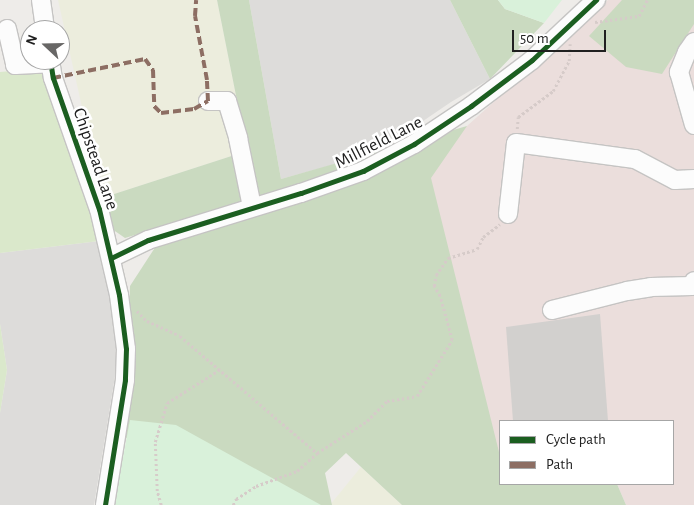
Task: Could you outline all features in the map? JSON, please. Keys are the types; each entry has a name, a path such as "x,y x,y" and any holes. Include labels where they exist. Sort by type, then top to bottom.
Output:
{"street":[{"path":"41,0 44,20"},
{"name":"Millfield Lane","path":"111,258 148,240 363,171 414,144 471,106 532,60 596,0"},
{"path":"7,29 15,66 20,65"},
{"path":"694,42 687,52 679,72 694,125"},
{"name":"Chipstead Lane","path":"52,70 81,164 99,209 119,295 126,349 126,380 105,505"},
{"path":"208,101 228,101 238,138 252,208"},
{"path":"508,214 516,143 635,159 675,180 694,179"},
{"path":"552,310 651,286 692,286 694,281"}],"path":[{"path":"587,27 595,22 639,16 647,0"},
{"path":"516,143 518,117 552,91 569,60 571,38"},
{"path":"233,505 236,500 256,486 297,471 317,453 367,421 387,401 417,396 452,340 440,296 434,286 436,275 448,258 477,249 483,237 504,221 508,214"},
{"path":"119,295 147,321 180,336 317,453"},
{"path":"161,505 157,491 155,442 167,403 219,370"}],"shaded area":[{"path":"249,0 450,0 490,79 451,102 376,153 281,179"},
{"path":"608,0 694,0 694,505 626,505 617,485 674,485 674,420 499,420 499,457 405,164 467,126"},
{"path":"99,241 111,289 117,333 117,364 94,505 0,505 0,413 7,370 0,324 0,253"}],"green space":[{"path":"58,0 217,0 247,151 108,196 86,125 70,54 70,20 62,20"},
{"path":"217,0 249,0 281,179 467,126 431,178 499,452 499,485 617,485 626,505 402,505 346,453 325,473 332,505 167,505 164,440 123,438 135,369 129,313 130,286 156,246 204,214 125,238 112,229 106,213 108,196 247,151"},
{"path":"450,0 498,0 505,9 544,23 490,79"},
{"path":"498,0 562,0 544,23 505,9"},
{"path":"622,0 694,0 694,24 662,74 626,67 589,36"},
{"path":"45,70 99,241 0,253 0,72"},
{"path":"0,324 7,370 0,413"},
{"path":"130,420 176,425 321,505 114,505"},
{"path":"361,467 402,505 330,505"}],"building":[{"path":"600,314 608,420 513,420 506,327"}],"marked path":[{"path":"53,78 145,59 153,70 154,106 161,113 194,109 208,101 207,80 195,16 196,0"}],"cycle path":[{"path":"111,258 148,240 301,193 363,171 414,144 471,106 532,60 596,0"},
{"path":"52,70 99,209 119,295 126,349 125,380 105,505"}]}
